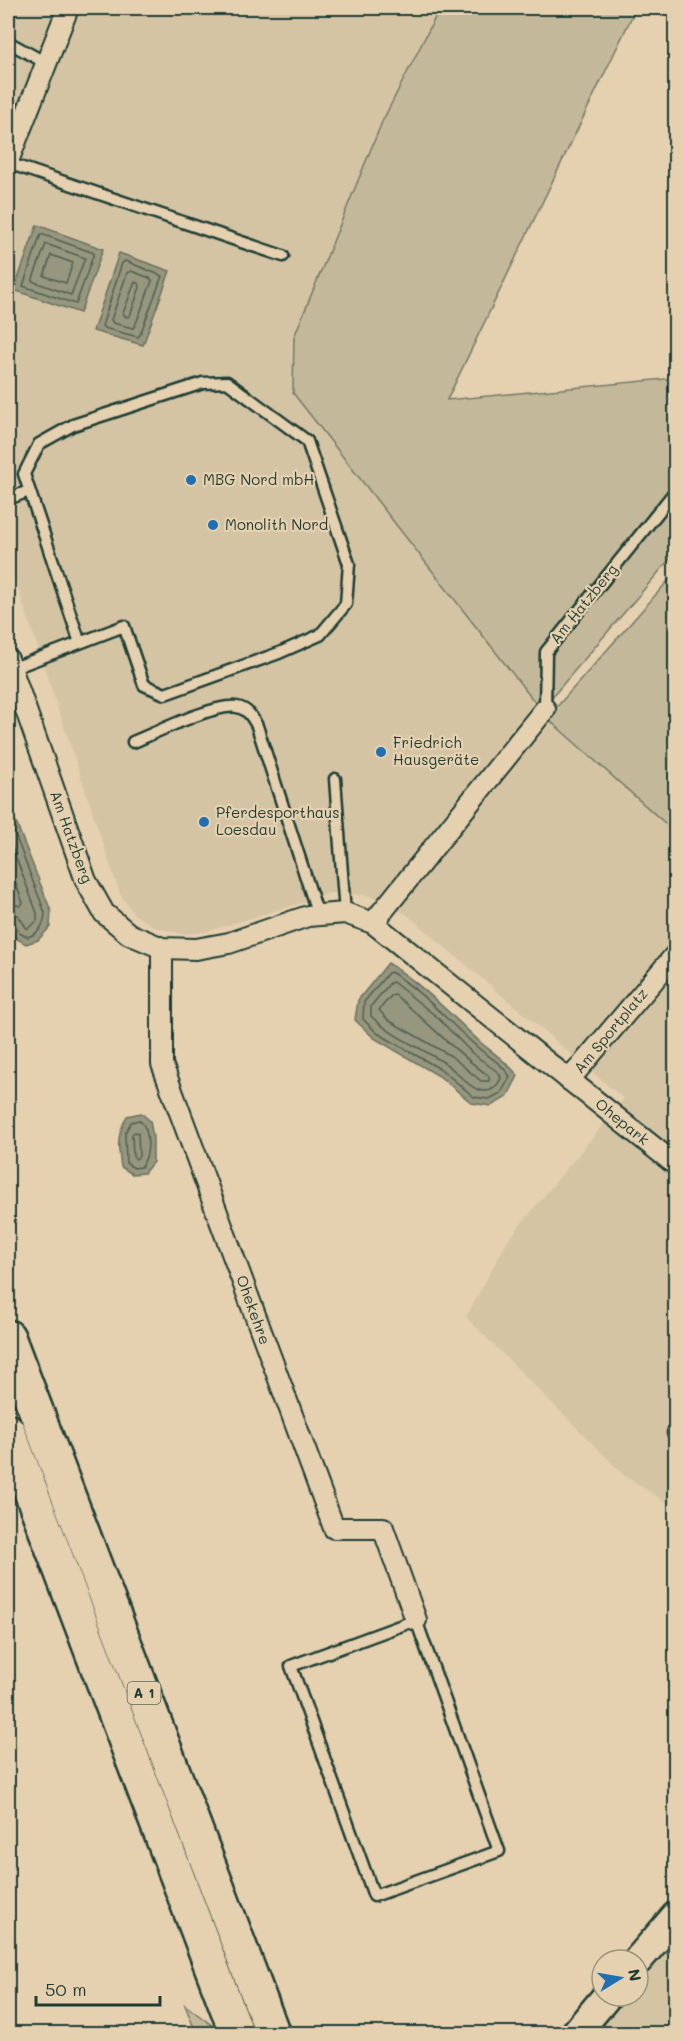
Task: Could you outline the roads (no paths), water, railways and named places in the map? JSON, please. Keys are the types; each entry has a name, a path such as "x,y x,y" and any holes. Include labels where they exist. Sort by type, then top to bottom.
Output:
{"highway":[{"name":"A 1","path":"8,1337 273,2034"},
{"name":"A 1","path":"8,1431 237,2034"}],"street":[{"path":"8,162 68,8"},
{"name":"Am Hatzberg","path":"9,664 86,881 104,913 129,934 162,948 196,950 229,943 308,916 345,913 373,922 569,1080"},
{"name":"Am Hatzberg","path":"373,922 545,709"},
{"name":"Ohekehre","path":"162,948 162,1064 334,1527 383,1528 416,1620"},
{"name":"Am Sportplatz","path":"569,1080 675,954"},
{"name":"Ohepark","path":"569,1080 675,1165"},
{"path":"648,1948 675,1916"},
{"path":"575,2034 597,2008"}],"lane":[{"path":"8,42 46,63"},
{"path":"8,162 283,256"},
{"path":"9,664 80,643 123,626 144,685 165,694 279,653 320,635 346,604 350,564 307,441 227,382 203,383 73,425 39,444 24,474 80,643"},
{"path":"8,500 29,491"},
{"name":"Am Hatzberg","path":"545,709 546,652 673,494"},
{"path":"133,742 218,709 240,708 250,713 257,726 318,915"},
{"path":"335,779 345,913"},
{"path":"416,1620 500,1851 374,1896 291,1666 416,1620"}],"water":[{"path":"37,225 103,249 80,313 14,290"},
{"path":"119,253 170,271 143,345 93,331"},
{"path":"8,802 51,911 50,927 38,940 26,944 14,937 8,919"},
{"path":"388,963 425,990 514,1071 518,1076 507,1097 491,1106 472,1103 439,1076 374,1038 355,1020 358,1000"},
{"path":"141,1113 150,1121 153,1162 144,1173 132,1174 121,1167 119,1136 127,1116"}],"place":[{"name":"MBG Nord mbH","path":"191,480"},
{"name":"Monolith Nord","path":"213,525"},
{"name":"Friedrich Hausgeräte","path":"381,752"},
{"name":"Pferdesporthaus Loesdau","path":"204,822"}]}
